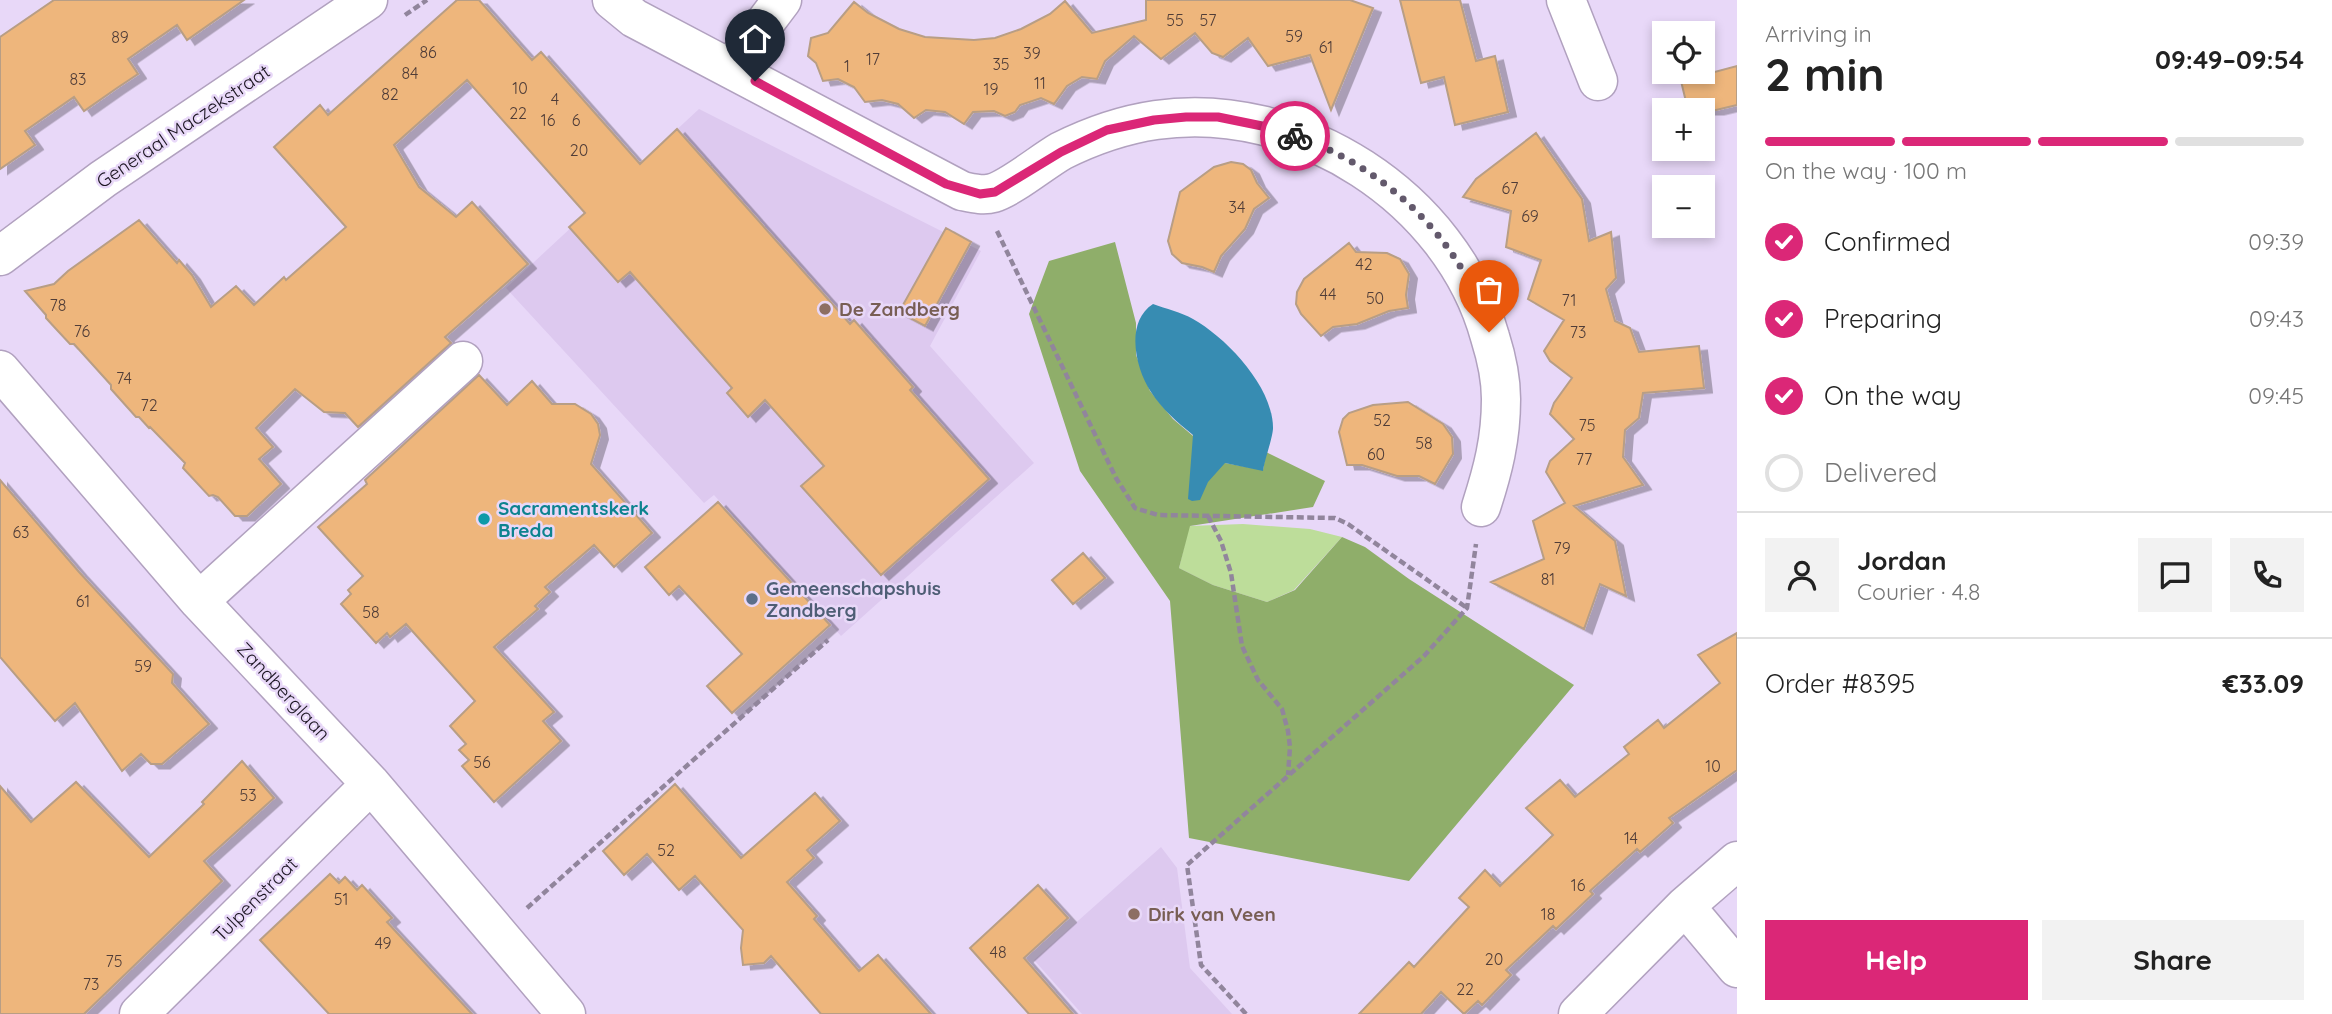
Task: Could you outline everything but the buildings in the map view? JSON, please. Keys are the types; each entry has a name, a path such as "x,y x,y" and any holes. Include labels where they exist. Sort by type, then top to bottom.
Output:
{"street":[{"name":"Generaal Maczekstraat","path":"0,256 103,179 368,0"},
{"path":"612,0 634,18 946,184 980,194 995,192 1061,152 1107,130 1154,120 1186,117 1218,117 1267,127 1314,142 1350,160 1385,184 1418,213 1444,244 1483,310 1495,354 1502,397 1497,455 1481,507"},
{"path":"731,68 782,0"},
{"path":"1566,0 1598,81"},
{"path":"199,601 463,362"},
{"name":"Zandberglaan","path":"0,370 199,601 371,784 566,1014"},
{"name":"Tulpenstraat","path":"139,1014 371,784"},
{"path":"1578,1014 1685,906 1737,861"},
{"path":"1685,906 1737,968"}],"path":[{"path":"980,194 1116,478 1135,508 1158,515 1335,518 1348,524 1467,608"},
{"path":"1246,1014 1201,965 1187,864 1424,656 1467,608 1481,507"},
{"path":"1208,516 1221,541 1231,573 1242,646 1258,680 1282,709 1289,739 1288,776"},
{"path":"497,934 828,640"}],"shaded area":[{"path":"699,109 981,251 930,346 1034,463 841,636 714,495 704,503 506,288"},
{"name":"Dirk van Veen","path":"1161,847 1177,868 1190,968 1232,1014 1082,1014 1034,960"}],"green space":[{"path":"1115,242 1136,323 1136,355 1150,391 1173,419 1225,463 1263,470 1266,452 1325,481 1313,507 1190,526 1179,568 1213,585 1267,602 1295,590 1342,537 1365,547 1409,579 1574,685 1409,881 1189,838 1170,601 1080,471 1029,314 1049,261"},
{"path":"1243,524 1310,529 1342,537 1294,590 1267,602 1213,585 1179,568 1189,526"}],"water":[{"path":"1153,304 1188,317 1220,338 1234,351 1257,381 1271,413 1273,429 1263,471 1225,463 1208,482 1200,500 1188,499 1193,435 1155,398 1145,382 1137,358 1136,333 1139,322 1144,312"}],"way so far":[{"path":"1295,136 1350,160 1385,184 1418,213 1444,244 1465,277 1483,310 1489,332"}],"place":[{"name":"De Zandberg","path":"825,309"},
{"name":"Sacramentskerk Breda","path":"484,519"},
{"name":"Gemeenschapshuis Zandberg","path":"752,599"},
{"name":"Dirk van Veen","path":"1134,914"}],"route":[{"path":"755,81 946,184 962,191 980,194 995,192 1061,152 1107,130 1154,120 1218,117 1295,136"}]}
